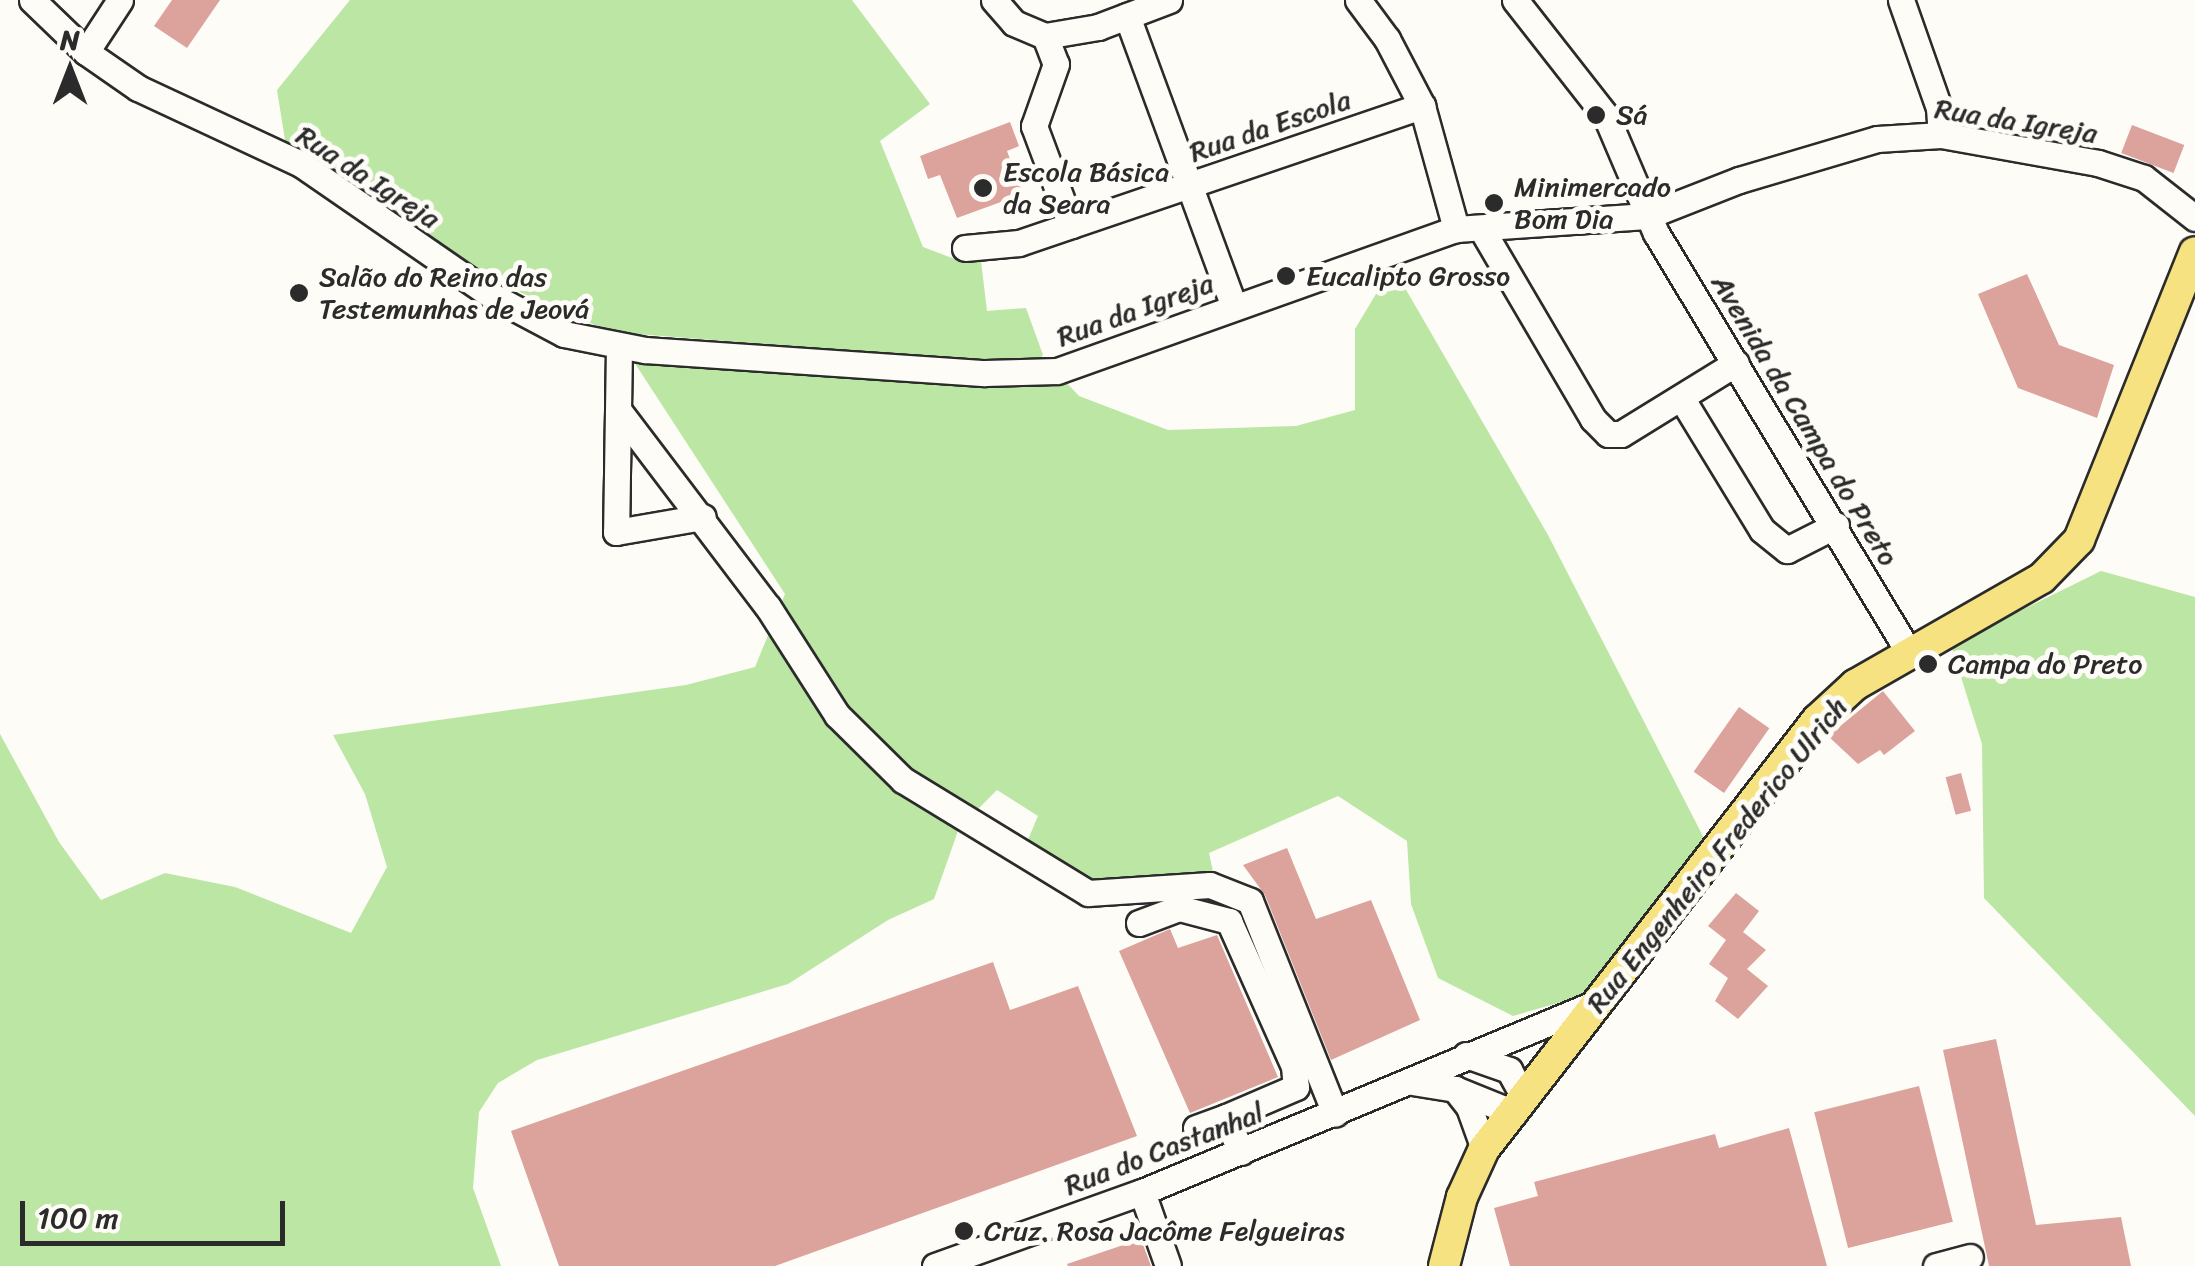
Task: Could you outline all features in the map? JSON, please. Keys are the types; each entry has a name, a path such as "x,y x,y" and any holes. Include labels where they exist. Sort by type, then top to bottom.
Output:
{"main road":[{"name":"Rua Engenheiro Frederico Ulrich","path":"1444,1266 1462,1197 1484,1150 1817,720 1855,685 2042,578 2078,540 2195,252"}],"street":[{"name":"Rua da Igreja","path":"32,0 86,52 138,88 301,164 494,297 564,334 619,347 986,373 1057,370 1468,229 1647,216 1739,180 1876,140 1941,135 2098,163 2144,178 2195,218"},
{"path":"86,52 120,0"},
{"path":"994,0 1014,24 1045,36 1127,16 1169,0"},
{"path":"1358,0 1388,39 1422,106 1468,229 1592,419 1608,434 1621,434 1736,363"},
{"name":"Avenida da Campa do Preto","path":"1516,0 1606,116 1647,216 1912,655"},
{"path":"1901,0 1939,108 1941,135"},
{"path":"1127,16 1234,307"},
{"path":"1045,36 1056,64 1034,126 1072,225"},
{"name":"Rua da Escola","path":"965,248 1020,243 1422,106"},
{"path":"619,347 616,532 704,517"},
{"path":"1682,399 1762,530 1787,550 1836,525"},
{"path":"618,410 704,517 836,715 903,780 1088,893 1210,885 1250,901 1335,1114"},
{"path":"1139,923 1180,908 1230,921 1286,1048 1296,1086 1196,1128"},
{"name":"Rua do Castanhal","path":"935,1266 964,1261 1142,1192 1599,1002"},
{"path":"1466,1055 1508,1070 1520,1106"},
{"path":"1412,1082 1520,1106"},
{"path":"1455,1089 1469,1107 1484,1150"},
{"path":"1226,1118 1241,1152"},
{"path":"1142,1192 1168,1266"},
{"path":"1936,1266 1970,1257"}],"green space":[{"path":"350,0 852,0 930,104 880,141 923,247 960,261 981,261 987,311 1026,308 1043,355 1034,365 611,332 486,277 286,146 277,90"},
{"path":"1405,288 1548,535 1707,844 1582,996 1513,1016 1438,978 1411,904 1407,841 1338,796 1209,853 1214,876 1158,883 1074,877 1027,842 1038,816 997,790 959,828 934,899 888,920 788,984 537,1060 498,1083 479,1112 473,1188 501,1266 0,1266 0,734 59,842 101,900 165,873 235,887 351,933 387,867 365,794 333,735 686,685 755,667 785,594 634,362 967,384 1062,378 1079,396 1168,430 1296,426 1355,410 1355,329 1376,294"},
{"path":"2101,571 2195,597 2195,1116 1984,898 1982,744 1951,645"}],"building":[{"path":"172,0 220,0 187,48 154,26"},
{"path":"1010,122 1019,146 1007,151 1023,194 957,218 940,175 928,179 920,156"},
{"path":"2132,125 2184,145 2174,173 2121,153"},
{"path":"2027,274 2059,345 2114,365 2097,418 2018,388 1978,294"},
{"path":"1883,691 1915,731 1884,755 1880,750 1858,764 1828,736"},
{"path":"1739,707 1769,728 1724,793 1694,772"},
{"path":"1961,773 1971,811 1956,815 1946,777"},
{"path":"1287,848 1316,919 1371,900 1420,1020 1331,1060 1265,895 1243,865"},
{"path":"1736,893 1759,911 1743,932 1766,950 1747,969 1768,986 1738,1019 1715,1001 1728,978 1709,964 1726,940 1708,926"},
{"path":"1170,929 1178,948 1217,935 1278,1077 1190,1113 1119,951"},
{"path":"993,962 1010,1010 1078,986 1137,1136 775,1266 559,1266 511,1131"},
{"path":"1996,1039 2036,1225 2121,1217 2131,1266 1989,1266 1943,1050"},
{"path":"1919,1086 1953,1222 1848,1248 1814,1112"},
{"path":"1789,1128 1827,1266 1510,1266 1494,1208 1538,1196 1534,1182 1715,1134 1719,1148"},
{"path":"1141,1239 1151,1266 1067,1264"}],"place":[{"name":"Sá","path":"1596,115"},
{"name":"Escola Básica da Seara","path":"983,188"},
{"name":"Minimercado Bom Dia","path":"1494,203"},
{"name":"Eucalipto Grosso","path":"1286,276"},
{"name":"Salão do Reino das Testemunhas de Jeová","path":"299,293"},
{"name":"Campa do Preto","path":"1928,664"},
{"name":"Cruz. Rosa Jacôme Felgueiras","path":"964,1231"}]}
